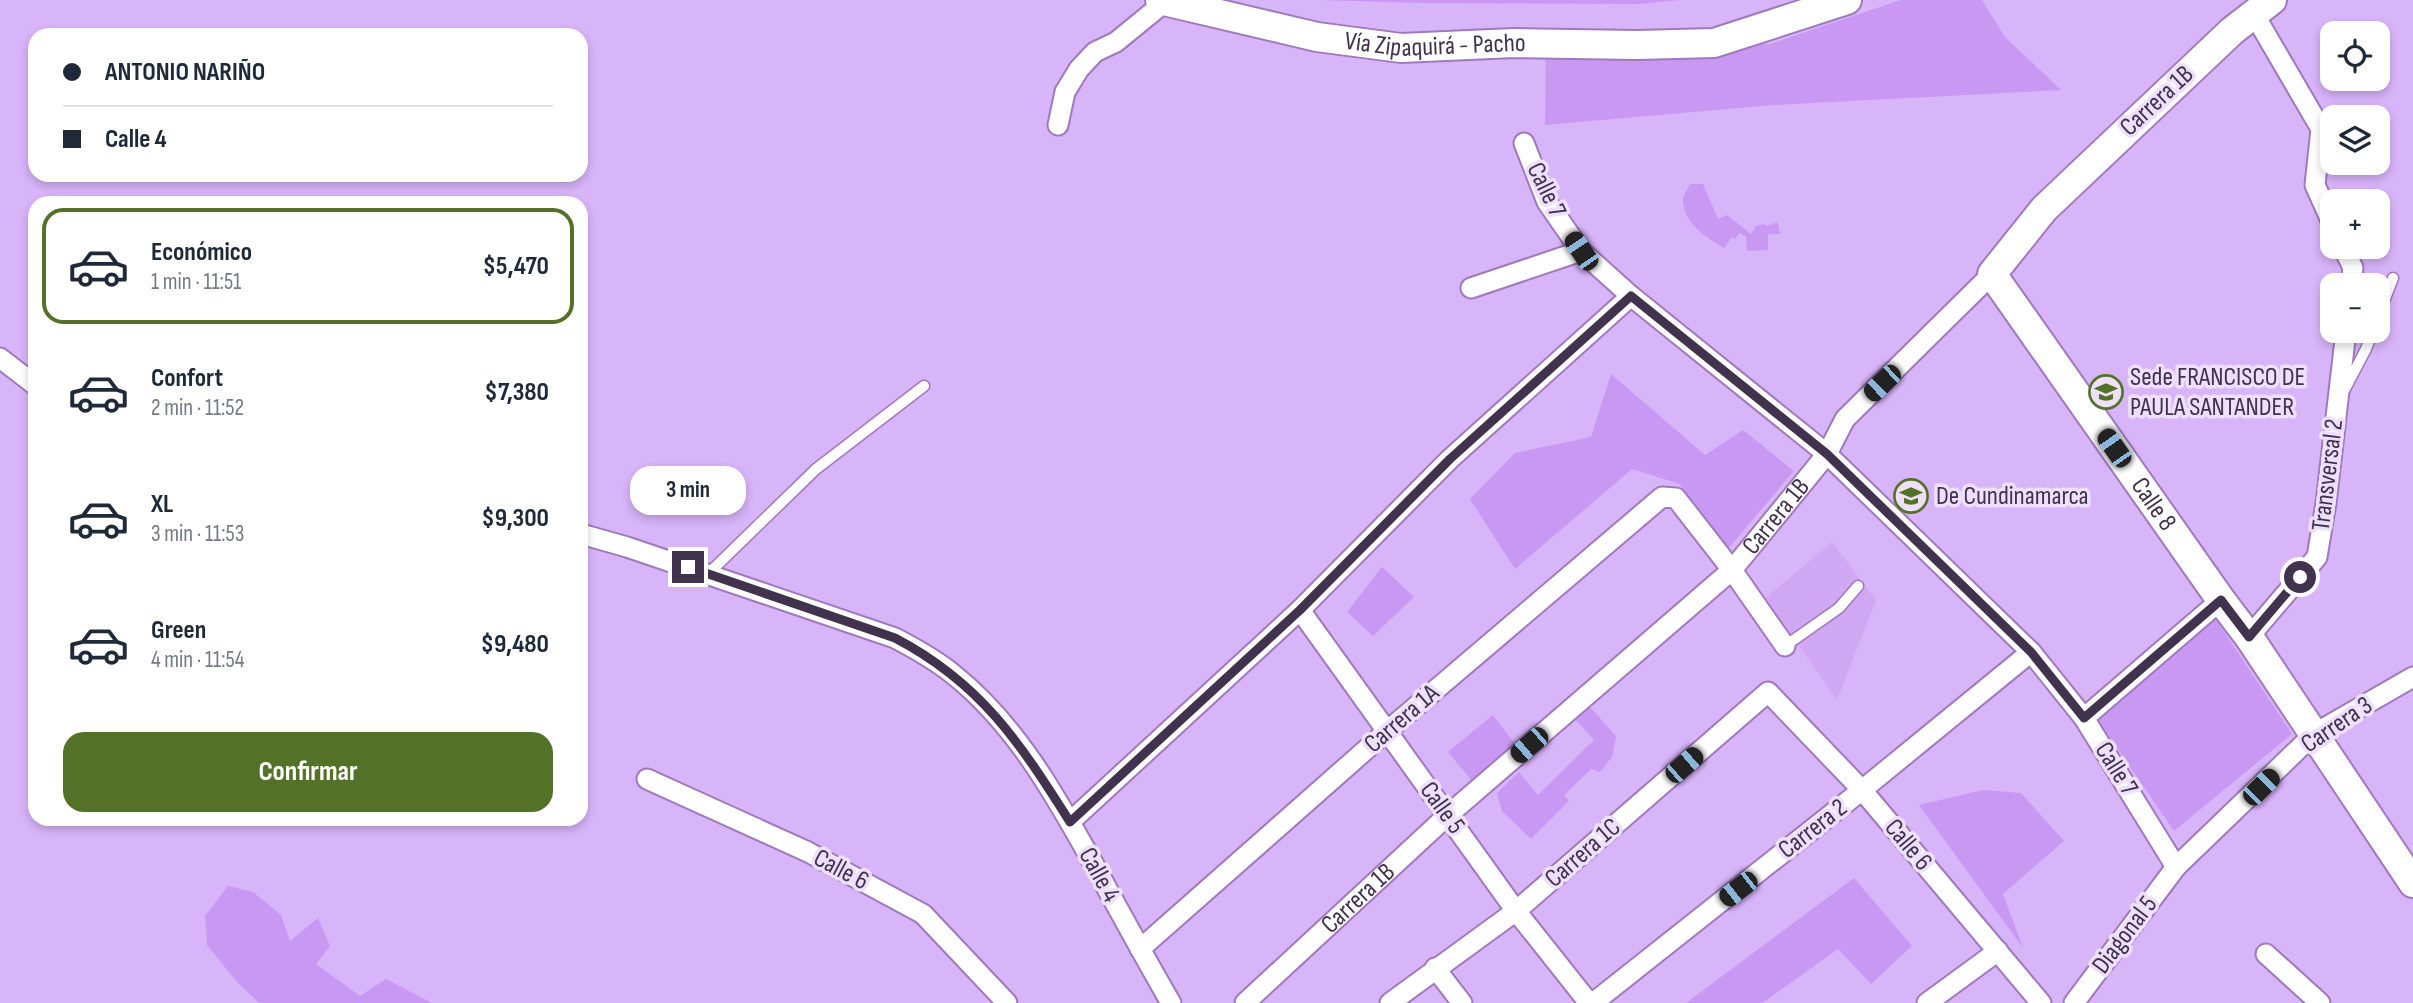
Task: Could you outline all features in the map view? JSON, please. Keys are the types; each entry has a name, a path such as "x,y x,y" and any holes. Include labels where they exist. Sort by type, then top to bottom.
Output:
{"main road":[{"name":"Vía Zipaquirá - Pacho","path":"1162,1 1317,37 1401,48 1514,43 1714,43 1847,0"},
{"name":"Carrera 1B","path":"1992,274 2044,209 2232,31 2263,7"},
{"name":"Calle 8","path":"1992,274 2249,637 2413,883"}],"street":[{"path":"1058,125 1065,92 1079,69 1095,52 1116,42 1162,1"},
{"path":"2263,7 2321,129 2315,185 2320,196"},
{"name":"Calle 7","path":"1524,143 1547,202 1581,251 1631,296 1827,454 2031,652 2084,718 2176,867"},
{"path":"1471,288 1581,251"},
{"name":"Carrera 1B","path":"1245,1003 1448,816 1732,570 1827,454 1845,419 1992,274"},
{"path":"1070,822 1300,610 1450,459 1631,296"},
{"name":"Transversal 2","path":"2249,637 2317,557 2345,343"},
{"path":"0,358 28,380"},
{"name":"Carrera 1A","path":"1140,948 1386,732 1662,497 1676,498 1732,570"},
{"name":"Calle 4","path":"588,536 895,638 926,654 956,676 992,710 1029,756 1070,822 1171,1003"},
{"path":"1732,570 1784,646"},
{"path":"2084,718 2221,600"},
{"name":"Calle 5","path":"1300,610 1516,911 1591,1003"},
{"name":"Carrera 2","path":"1591,1003 1862,790 2031,652"},
{"name":"Carrera 3","path":"2176,867 2314,734 2413,677"},
{"name":"Calle 6","path":"1768,692 1862,790 2041,1003"},
{"name":"Carrera 1C","path":"1390,1003 1516,911 1768,692"},
{"name":"Calle 6","path":"647,779 808,852 923,914 1007,1003"},
{"name":"Diagonal 5","path":"2076,1002 2176,867"},
{"path":"1927,1003 1998,951"},
{"path":"2266,954 2320,1003"},
{"path":"1435,968 1462,1003"}],"lane":[{"path":"2390,286 2393,278"},
{"path":"2338,402 2368,343"},
{"path":"708,574 816,469 924,386"},
{"path":"1784,646 1839,608 1858,586"}],"shaded area":[{"path":"1320,0 1680,0 1639,4"},
{"path":"1901,0 1982,0 2005,37 2061,90 1773,105 1545,125 1546,49 1770,44"},
{"path":"1690,184 1703,184 1718,219 1727,215 1751,234 1756,226 1778,222 1780,234 1768,234 1768,250 1747,251 1746,237 1740,233 1735,239 1732,237 1724,248 1691,223 1687,216 1683,200"},
{"path":"1611,374 1705,455 1743,430 1794,471 1727,550 1680,484 1632,469 1515,569 1470,499 1515,453 1591,437"},
{"path":"1832,542 1876,600 1837,700 1766,598"},
{"path":"1382,567 1414,597 1373,636 1347,612"},
{"path":"2215,618 2292,734 2174,831 2096,717"},
{"path":"1589,706 1616,736 1612,757 1600,772 1591,769 1564,795 1569,801 1531,839 1502,811 1497,793 1519,772 1538,795 1594,740 1574,718"},
{"path":"1493,715 1518,748 1473,782 1448,752"},
{"path":"1983,790 2021,793 2064,841 2003,894 2023,948 1919,805"},
{"path":"1854,878 1912,946 1871,984 1838,949 1762,1003 1686,1003"},
{"path":"228,886 253,892 281,915 290,941 318,918 330,946 316,964 360,996 386,979 432,1003 259,1003 237,982 207,945 205,916"}],"place":[{"name":"Sede FRANCISCO DE PAULA SANTANDER","path":"2106,392"},
{"name":"De Cundinamarca","path":"1911,496"}],"route":[{"path":"688,567 895,638 926,654 956,676 992,710 1029,756 1070,822 1300,610 1450,459 1631,296 1827,454 2031,652 2084,718 2221,600 2249,637 2300,577"}]}
